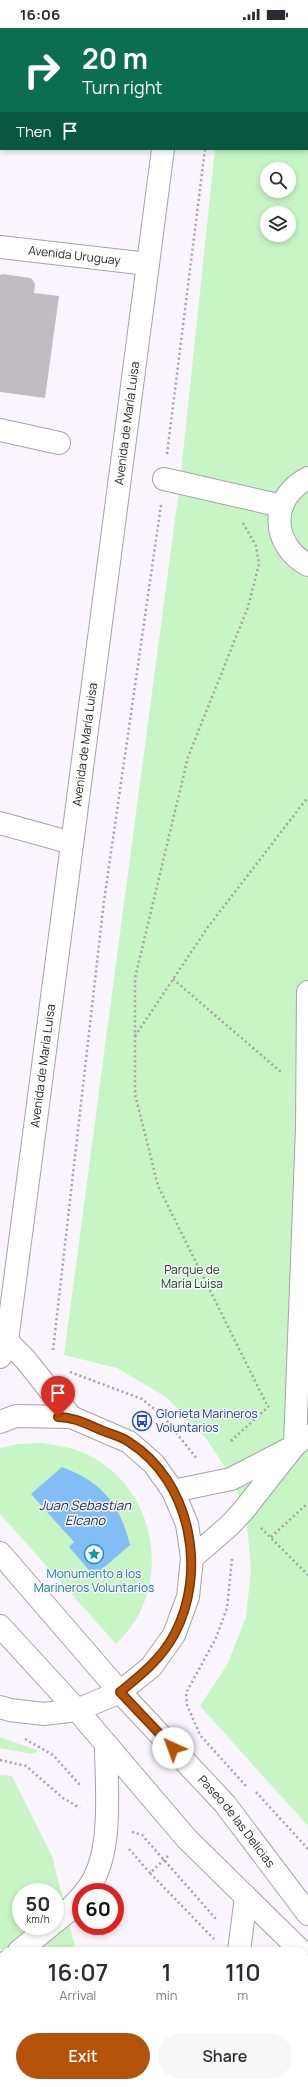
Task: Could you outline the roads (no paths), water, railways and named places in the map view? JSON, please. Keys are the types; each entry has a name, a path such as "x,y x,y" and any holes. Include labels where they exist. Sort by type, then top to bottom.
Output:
{"main road":[{"name":"Avenida de María Luisa","path":"4,1349 163,150"},
{"name":"Avenida Uruguay","path":"0,247 148,264"},
{"path":"0,430 60,443"},
{"path":"308,478 289,493 282,506 279,521 281,536 288,549 298,560 308,565"},
{"path":"164,479 282,506"},
{"path":"0,823 72,843"},
{"path":"192,1558 236,1518 302,1440 308,992"},
{"path":"4,1349 25,1359 71,1417"},
{"path":"0,1422 16,1416 71,1417 129,1442 154,1464 173,1491 187,1524 192,1558 188,1597 174,1635 151,1667 120,1692 77,1710 44,1714 10,1710 0,1707"},
{"path":"173,1491 231,1479 302,1440"},
{"name":"Paseo de las Delicias","path":"0,1553 120,1692 225,1804 308,1914"},
{"path":"0,1626 77,1710 187,1839 297,1947"},
{"path":"93,1883 103,1854 106,1823 106,1744"},
{"path":"240,1947 246,1897"},
{"path":"64,1913 72,1906"},
{"path":"24,1947 39,1935"}],"water":[{"name":"Juan Sebastian Elcano","path":"62,1467 76,1473 98,1487 115,1506 126,1530 130,1545 94,1576 69,1547 74,1542 31,1494"}],"place":[{"name":"Glorieta Marineros Voluntarios","path":"142,1421"},
{"name":"Monumento a los Marineros Voluntarios","path":"94,1554"}],"park label":[{"name":"Parque de María Luisa","path":"192,1277"}]}
